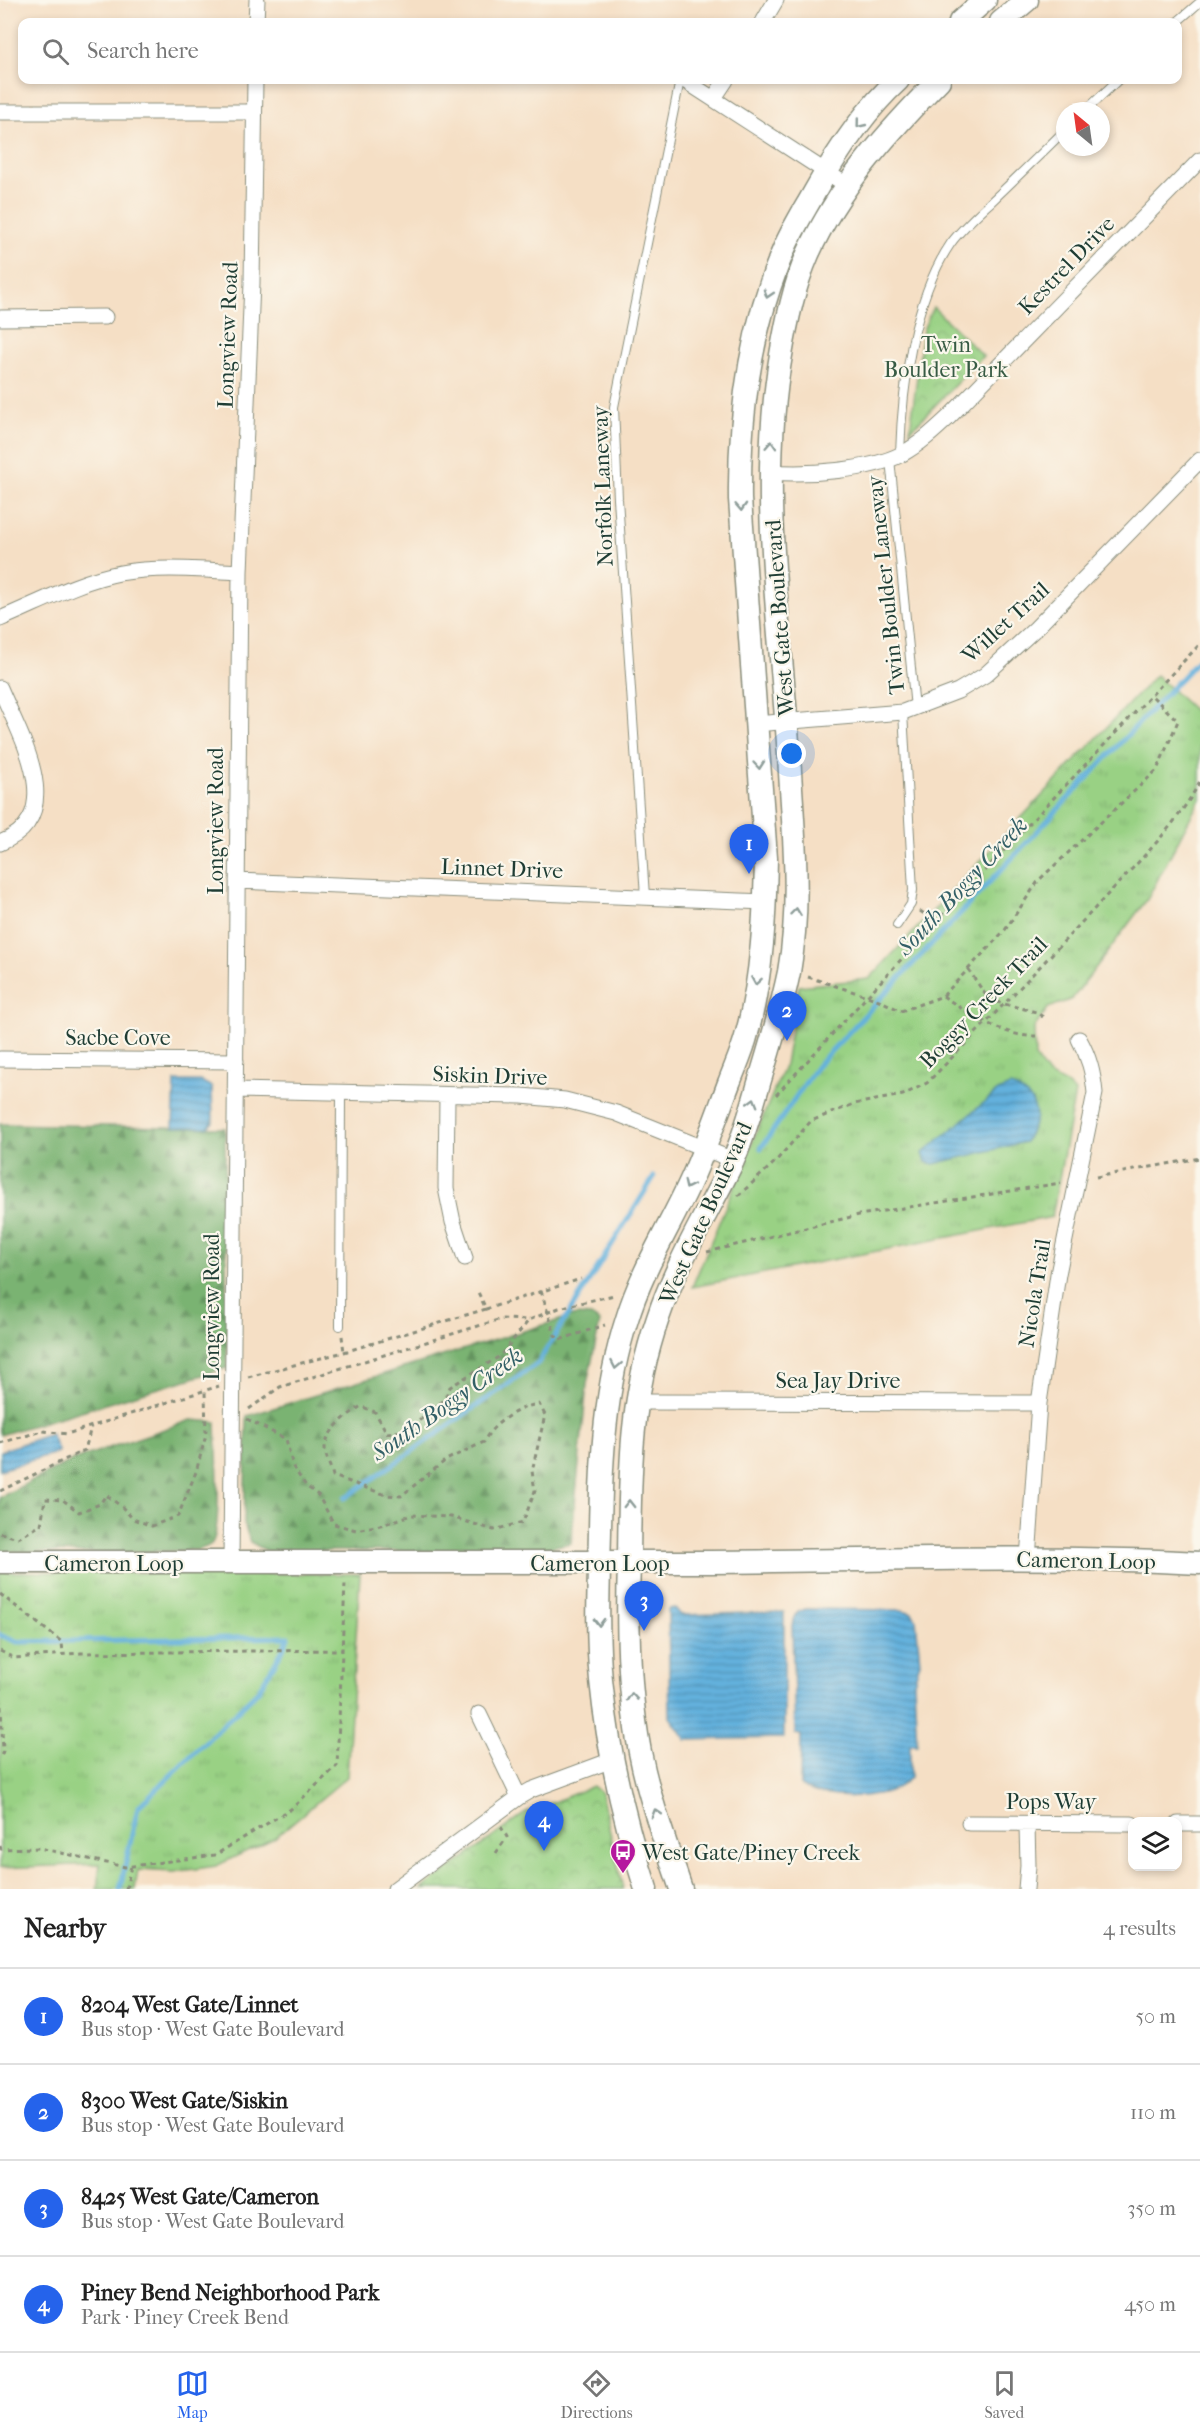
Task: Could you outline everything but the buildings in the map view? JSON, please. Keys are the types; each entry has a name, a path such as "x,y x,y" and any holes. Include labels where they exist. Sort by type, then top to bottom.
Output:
{"main road":[{"path":"965,18 985,0"},
{"path":"1007,18 1027,0"},
{"name":"West Gate Boulevard","path":"646,1889 635,1857 612,1760 601,1678 599,1563 604,1435 627,1319 643,1279 704,1148 747,1034 758,972 765,902 766,858 740,499 740,469 748,375 754,338 785,247 826,172 849,137 894,84"},
{"name":"West Gate Boulevard","path":"681,1889 656,1814 640,1755 632,1701 628,1563 631,1437 644,1362 659,1314 733,1160 746,1126 789,971 797,902 787,721 770,497 774,394 787,319 809,251 828,216 872,153 935,84"},
{"name":"Cameron Loop","path":"0,1562 628,1563 1128,1559 1200,1563"}],"street":[{"path":"256,0 256,18"},
{"path":"765,18 776,0"},
{"name":"Longview Road","path":"231,1563 236,1414 233,1382 240,572 252,283 255,84"},
{"path":"691,84 848,186"},
{"path":"714,98 723,84"},
{"path":"0,112 254,112"},
{"name":"Kestrel Drive","path":"770,472 829,470 872,465 895,457 918,444 949,417 1200,160"},
{"path":"0,318 105,317"},
{"name":"Willet Trail","path":"755,724 909,710 958,691 985,675 1200,460"},
{"path":"0,619 81,585 119,573 155,569 240,572"},
{"path":"0,688 32,764 38,793 35,806 22,829 12,838 0,843"},
{"name":"Linnet Drive","path":"237,881 765,902"},
{"name":"Nicola Trail","path":"1028,1559 1039,1403 1058,1274 1095,1093 1094,1073 1079,1039"},
{"name":"Sacbe Cove","path":"0,1059 236,1061"},
{"name":"Siskin Drive","path":"235,1090 522,1096 565,1100 616,1113 733,1160"},
{"path":"447,1096 446,1188 453,1222 465,1258"},
{"name":"Sea Jay Drive","path":"637,1402 1039,1403"},
{"path":"479,1714 519,1797"},
{"path":"395,1889 491,1815 519,1797 541,1786 612,1760"},
{"name":"Pops Way","path":"969,1823 1128,1824"},
{"path":"1182,1824 1200,1824"},
{"path":"1026,1889 1027,1825"}],"lane":[{"path":"1182,18 1200,2"},
{"name":"Norfolk Laneway","path":"645,896 618,499 614,407 679,84"},
{"path":"1095,102 1114,84"},
{"name":"Twin Boulder Laneway","path":"911,904 913,890 909,710 895,457 910,359 920,313 943,256 961,230 1056,139"},
{"path":"897,925 911,904"},
{"path":"340,1326 341,1094"}],"path":[{"path":"775,1096 936,922 1200,644"},
{"path":"800,975 868,996 901,1011 943,996 1005,930 1039,880 1157,770 1178,722 1150,695"},
{"name":"Boggy Creek Trail","path":"736,1197 775,1162 811,1121 854,1104 903,1095 927,1083 1151,848 1189,802 1200,781"},
{"path":"911,904 936,922"},
{"path":"968,969 989,1000 1036,1012 1043,1017"},
{"path":"943,996 986,1022 1024,1037 1036,1036"},
{"path":"1096,1177 1200,1158"},
{"path":"700,1254 859,1215 1062,1183"},
{"path":"0,1443 43,1431 67,1434 233,1382 344,1352 581,1279"},
{"path":"477,1290 486,1309"},
{"path":"541,1290 559,1340 613,1323"},
{"path":"236,1414 280,1387 501,1319 529,1320 624,1292"},
{"path":"236,1414 286,1439 292,1467 306,1486 318,1495 334,1524 356,1530 385,1524 411,1515 451,1516 494,1530 509,1527 523,1522 535,1491 532,1471 545,1415 539,1404 529,1405 494,1425 488,1431 484,1442 446,1460 401,1496 386,1495 333,1476 325,1449 331,1434 341,1421 361,1406 375,1412 387,1432 406,1431 444,1400 450,1387 500,1356 529,1320"},
{"path":"0,1533 18,1538 41,1525 45,1499 63,1500 79,1512 100,1504 106,1495 133,1518 152,1526 178,1516 196,1472 206,1435 205,1391"},
{"path":"0,1491 85,1450 91,1426"},
{"path":"0,1846 1,1849 39,1848 115,1865 131,1866 215,1855 291,1809 337,1766 346,1563"},
{"path":"0,1594 62,1642 63,1655"},
{"path":"0,1651 14,1658 63,1655 342,1650"},
{"path":"0,1688 3,1751 0,1759"},
{"path":"491,1815 507,1835 496,1853"},
{"path":"126,1889 131,1866"}],"green space":[{"name":"Twin Boulder Park","path":"933,307 983,356 910,431 923,330"},
{"path":"1156,675 1200,716 1200,799 1148,898 1072,999 1048,1008 1034,1028 1035,1057 1048,1075 1068,1085 1075,1092 1052,1217 692,1287 785,1064 799,986 869,979"},
{"path":"0,1124 225,1128 227,1368 0,1435"},
{"path":"576,1315 591,1316 600,1322 587,1384 571,1543 530,1551 267,1551 250,1542 244,1523 247,1416"},
{"path":"191,1420 216,1422 218,1506 215,1536 210,1545 198,1550 92,1553 0,1551 0,1497 73,1460"},
{"path":"0,1572 360,1574 347,1777 274,1838 216,1866 174,1872 138,1870 135,1889 97,1889 100,1864 0,1868"},
{"path":"593,1786 601,1793 623,1889 422,1889 524,1814"}],"water":[{"path":"175,1081 201,1081 212,1087 213,1122 208,1127 173,1127"},
{"path":"1010,1086 1019,1089 1034,1105 1035,1120 1025,1142 934,1164 926,1162 923,1153 998,1091"},
{"path":"51,1434 59,1452 0,1470 0,1451"},
{"path":"675,1608 681,1615 784,1612 784,1738 686,1740 670,1717 668,1609"},
{"path":"806,1609 903,1610 912,1613 916,1619 920,1662 914,1682 917,1745 910,1745 910,1777 890,1791 864,1796 835,1796 809,1790 800,1785 801,1735 795,1734 792,1626 796,1614"}],"waterway":[{"name":"South Boggy Creek","path":"761,1148 817,1066 1200,658"},
{"name":"South Boggy Creek","path":"345,1498 538,1363 654,1177"},
{"name":"South Boggy Creek","path":"0,1635 17,1642 288,1637 258,1691 138,1807 120,1889"}],"place":[{"name":"8204 West Gate/Linnet","path":"749,874"},
{"name":"8300 West Gate/Siskin","path":"787,1041"},
{"name":"8425 West Gate/Cameron","path":"644,1631"},
{"name":"Piney Bend Neighborhood Park","path":"544,1851"},
{"name":"West Gate/Piney Creek","path":"623,1875"}]}
